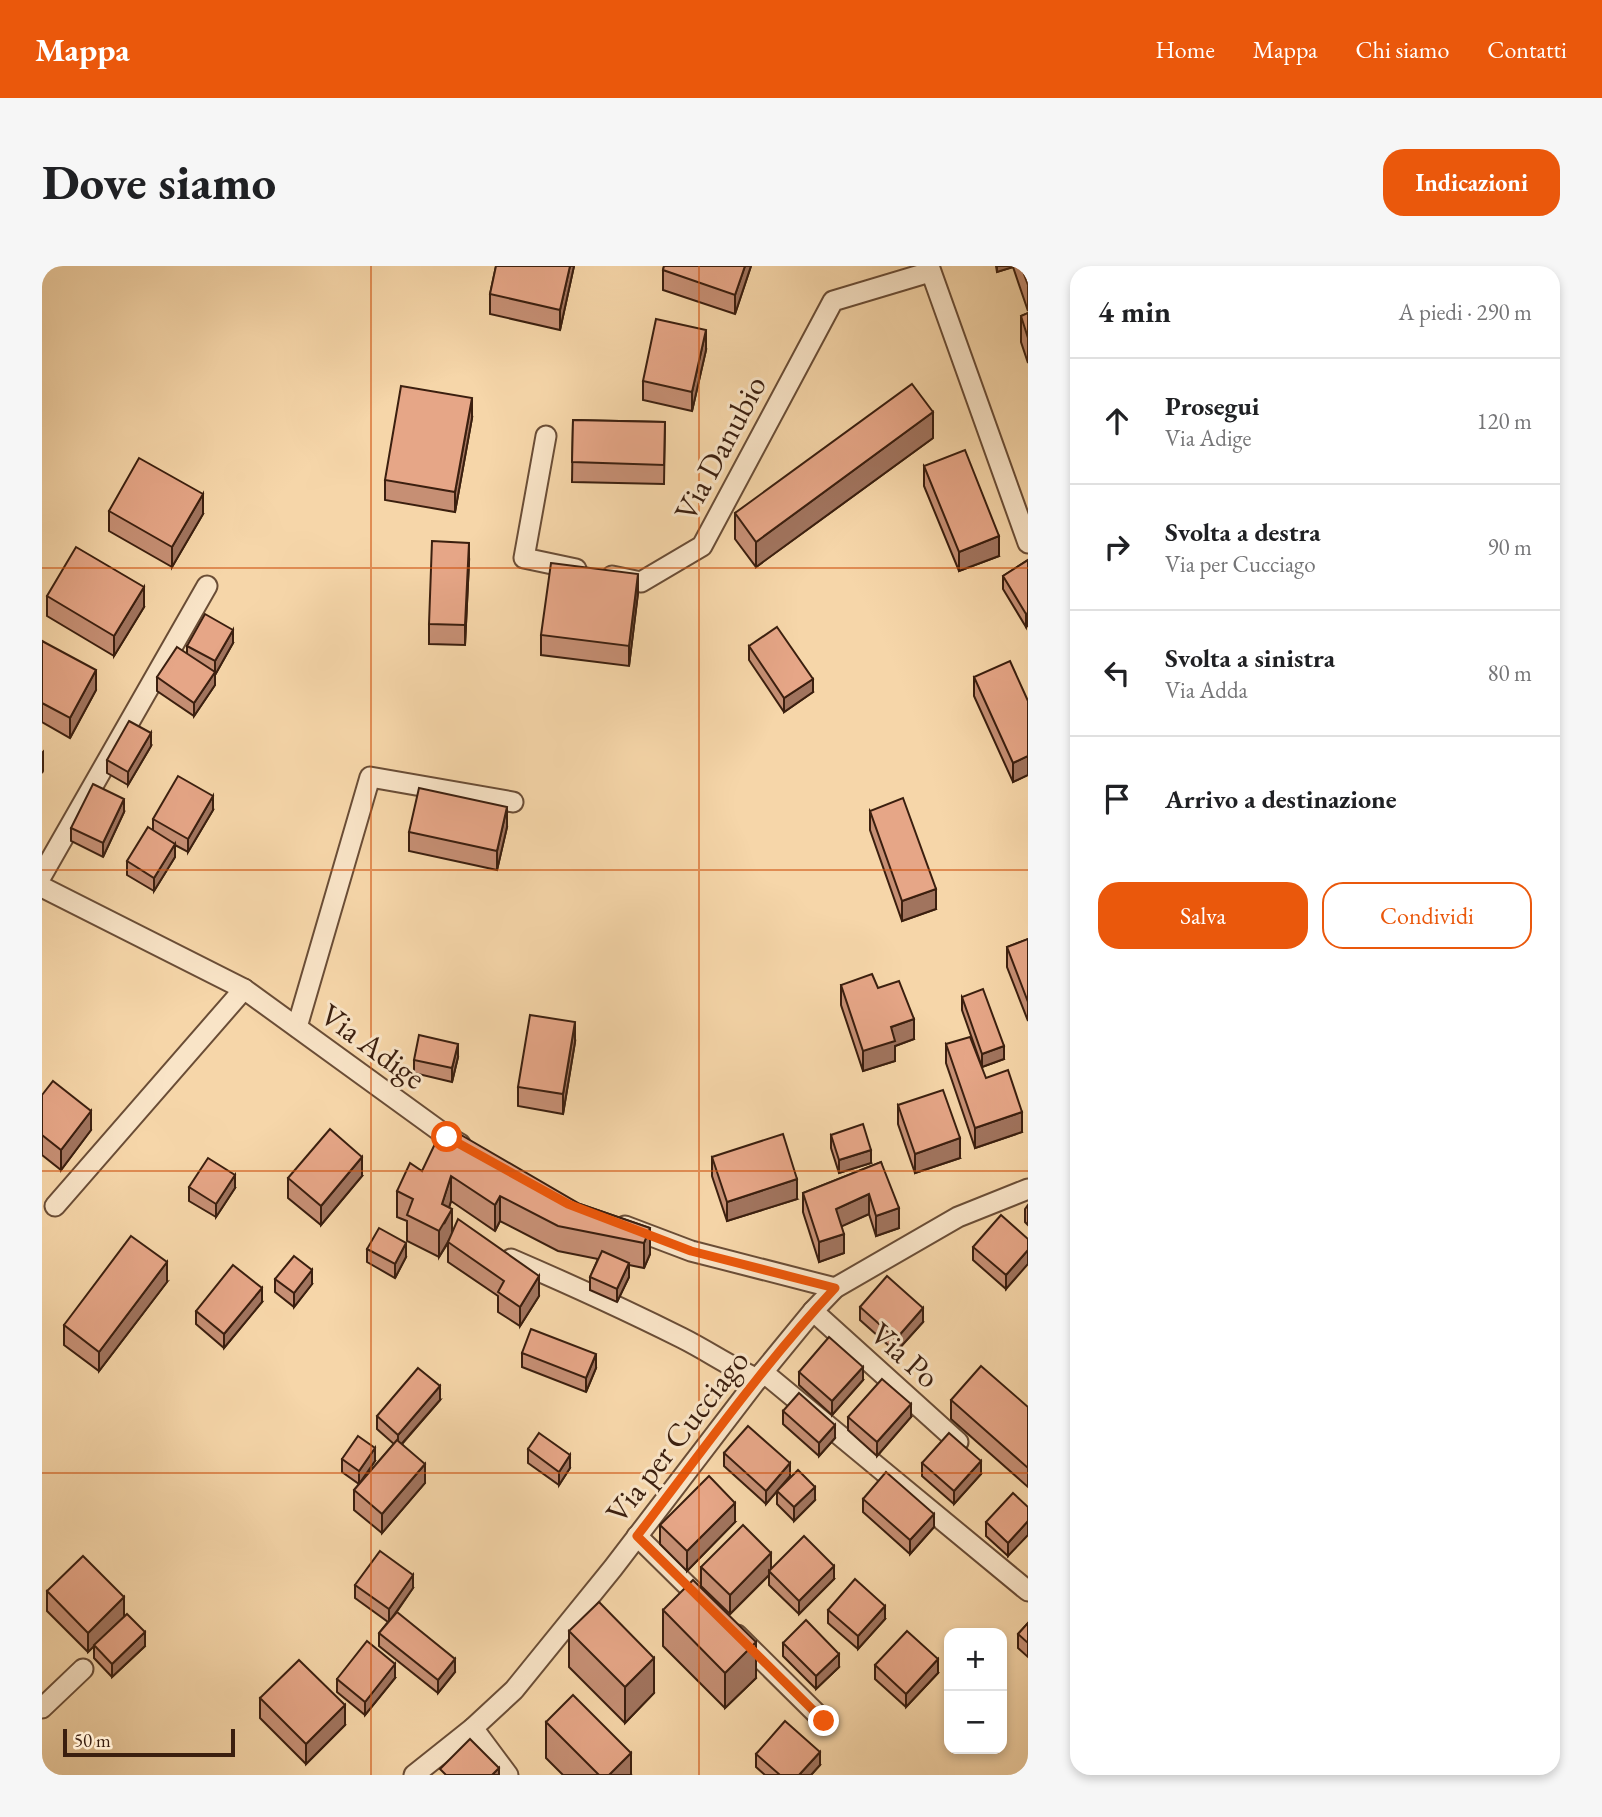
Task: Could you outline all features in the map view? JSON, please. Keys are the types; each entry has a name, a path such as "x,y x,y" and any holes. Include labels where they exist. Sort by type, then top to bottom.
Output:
{"street":[{"name":"Via Danubio","path":"546,436 524,558 641,582 702,546 833,301 929,269"},
{"path":"929,269 1028,542"},
{"path":"42,875 207,586"},
{"path":"296,1027 370,777 513,802"},
{"name":"Via Adige","path":"42,887 244,989 447,1137 472,1150"},
{"path":"55,1206 244,989"},
{"name":"Via per Cucciago","path":"414,1775 473,1728 514,1690 761,1376 835,1288 958,1217 1028,1189"},
{"path":"605,1218 691,1251 835,1288"},
{"path":"511,1259 602,1298 695,1344 742,1373 761,1376 1028,1591"},
{"name":"Via Po","path":"813,1311 958,1442"},
{"path":"637,1536 824,1721"},
{"path":"42,1708 83,1668"},
{"path":"473,1728 508,1775"}],"building":[{"path":"496,266 570,266 560,310 490,294"},
{"path":"664,266 745,266 735,295 663,270"},
{"path":"1021,266 1028,266 1028,285"},
{"path":"1028,313 1028,338 1021,316"},
{"path":"656,319 706,330 692,392 643,381"},
{"path":"912,384 933,412 756,542 735,513"},
{"path":"401,386 472,398 455,492 385,480"},
{"path":"573,420 665,422 664,465 572,462"},
{"path":"965,450 999,536 959,552 924,466"},
{"path":"139,458 203,494 172,547 109,511"},
{"path":"432,541 469,543 465,625 429,624"},
{"path":"76,547 144,587 114,636 47,596"},
{"path":"1028,560 1028,613 1026,614 1003,576"},
{"path":"551,563 638,574 629,646 541,635"},
{"path":"205,614 233,630 215,661 187,646"},
{"path":"777,627 813,679 784,698 749,646"},
{"path":"42,641 96,670 70,718 42,703"},
{"path":"177,647 215,672 194,703 157,677"},
{"path":"1010,661 1028,701 1028,756 1013,763 974,677"},
{"path":"129,721 151,733 128,772 107,760"},
{"path":"178,776 213,796 188,839 153,819"},
{"path":"93,784 124,799 103,843 71,828"},
{"path":"419,788 507,807 497,851 409,832"},
{"path":"903,798 936,889 902,901 870,811"},
{"path":"148,827 175,844 154,878 127,861"},
{"path":"1028,939 1028,1002 1007,947"},
{"path":"872,974 878,988 899,981 914,1019 891,1027 895,1041 863,1051 841,985"},
{"path":"983,989 1004,1046 982,1054 962,997"},
{"path":"530,1015 575,1022 563,1094 518,1087"},
{"path":"419,1035 458,1044 452,1068 414,1060"},
{"path":"970,1037 986,1078 1008,1070 1022,1112 975,1128 946,1044"},
{"path":"53,1081 91,1111 61,1150 42,1135 42,1095"},
{"path":"943,1090 960,1138 915,1154 898,1105"},
{"path":"863,1124 871,1150 839,1160 831,1135"},
{"path":"444,1125 580,1204 650,1228 644,1243 558,1226 500,1196 495,1205 451,1176 442,1204 452,1209 439,1231 407,1215 413,1199 397,1191 410,1163 422,1171"},
{"path":"330,1129 362,1157 321,1206 288,1178"},
{"path":"783,1134 797,1179 727,1202 712,1157"},
{"path":"208,1158 235,1175 216,1204 189,1187"},
{"path":"881,1162 899,1208 876,1216 869,1194 836,1209 844,1234 819,1242 803,1193"},
{"path":"1001,1215 1028,1239 1028,1250 1006,1275 973,1247"},
{"path":"458,1219 539,1276 520,1307 498,1292 504,1281 448,1242"},
{"path":"379,1228 406,1243 395,1264 367,1249"},
{"path":"131,1236 167,1262 99,1352 64,1325"},
{"path":"602,1251 629,1263 617,1289 590,1277"},
{"path":"294,1256 312,1270 294,1293 275,1279"},
{"path":"233,1265 262,1288 224,1334 196,1311"},
{"path":"887,1276 923,1308 896,1339 860,1307"},
{"path":"531,1329 596,1354 586,1378 522,1353"},
{"path":"829,1337 863,1367 832,1401 799,1372"},
{"path":"981,1366 1028,1407 1028,1468 951,1400"},
{"path":"418,1368 440,1386 398,1435 377,1416"},
{"path":"882,1379 911,1404 877,1442 848,1417"},
{"path":"799,1393 835,1425 819,1443 783,1411"},
{"path":"748,1426 790,1463 766,1491 724,1453"},
{"path":"539,1433 570,1455 559,1472 528,1449"},
{"path":"949,1433 981,1461 954,1491 922,1463"},
{"path":"358,1436 375,1448 359,1471 342,1459"},
{"path":"397,1440 425,1464 382,1514 354,1490"},
{"path":"798,1470 815,1487 794,1507 777,1491"},
{"path":"886,1472 934,1514 910,1540 863,1499"},
{"path":"709,1476 735,1503 687,1551 660,1525"},
{"path":"1013,1493 1028,1507 1028,1521 1008,1543 986,1522"},
{"path":"743,1525 771,1553 730,1595 701,1567"},
{"path":"804,1536 834,1566 799,1601 769,1571"},
{"path":"380,1551 413,1575 389,1609 355,1585"},
{"path":"83,1556 124,1597 88,1633 47,1591"},
{"path":"855,1579 885,1606 858,1636 828,1610"},
{"path":"693,1580 756,1642 725,1673 663,1610"},
{"path":"599,1602 654,1658 625,1687 569,1631"},
{"path":"397,1612 455,1659 438,1680 379,1633"},
{"path":"127,1614 145,1632 112,1664 94,1645"},
{"path":"806,1620 839,1654 816,1676 783,1643"},
{"path":"1028,1623 1028,1643 1018,1634"},
{"path":"907,1631 938,1659 906,1694 875,1665"},
{"path":"367,1641 395,1664 365,1702 337,1679"},
{"path":"299,1660 345,1705 306,1744 260,1698"},
{"path":"573,1695 631,1753 609,1775 599,1775 546,1722"},
{"path":"785,1721 820,1752 799,1775 780,1775 756,1754"},
{"path":"470,1739 499,1768 492,1775 446,1775 440,1769"}],"route":[{"path":"447,1137 568,1204 691,1251 835,1288 763,1373 637,1536 824,1721"}]}
